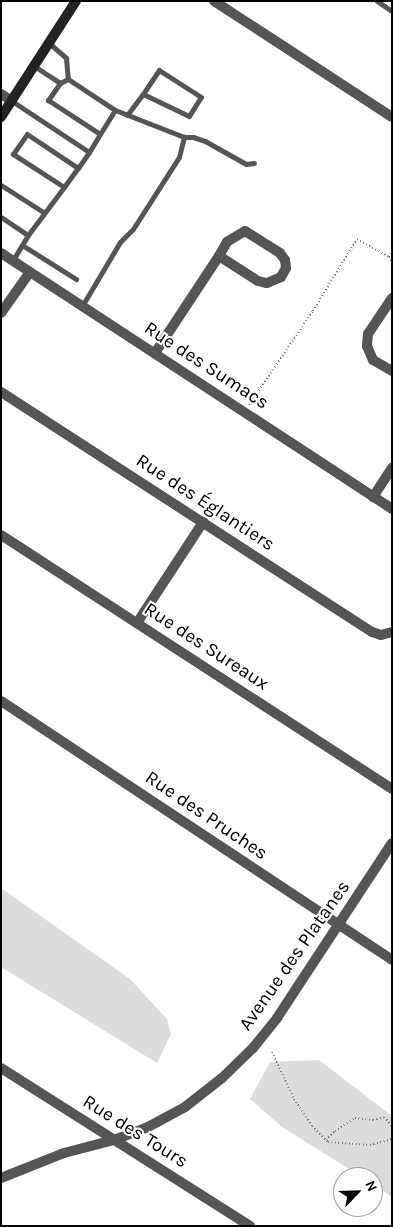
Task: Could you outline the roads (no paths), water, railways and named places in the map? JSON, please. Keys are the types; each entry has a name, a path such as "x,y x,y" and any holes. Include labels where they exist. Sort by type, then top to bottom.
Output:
{"main road":[{"path":"1,117 76,1"}],"street":[{"path":"214,1 392,117"},
{"path":"1,94 12,101"},
{"path":"155,353 228,242 245,231 280,253 285,260 286,268 281,277 266,283 258,281 219,256"},
{"name":"Rue des Sumacs","path":"1,253 392,509"},
{"path":"1,313 30,272"},
{"path":"392,298 368,334 367,346 373,360 392,372"},
{"name":"Rue des Églantiers","path":"1,392 372,632 381,635 392,632"},
{"path":"373,497 392,468"},
{"path":"137,623 204,522"},
{"name":"Rue des Sureaux","path":"1,536 392,790"},
{"name":"Rue des Pruches","path":"1,701 392,960"},
{"name":"Avenue des Platanes","path":"1,1178 64,1153 114,1140 148,1127 185,1107 222,1078 253,1048 277,1018 340,926 392,843"},
{"name":"Rue des Tours","path":"1,1068 250,1226"}],"lane":[{"path":"377,1 392,11"},
{"path":"49,43 66,58 68,80"},
{"path":"34,66 60,83"},
{"path":"127,115 159,70 201,97 188,116 143,94"},
{"path":"68,80 60,83 48,100 100,134"},
{"path":"68,80 115,110 184,138 193,137 205,141 246,164 254,163"},
{"path":"12,101 89,152"},
{"path":"13,260 43,212 78,168 115,110"},
{"path":"64,187 14,154 27,134 78,168"},
{"path":"82,306 120,242 133,229 179,157 184,138"},
{"path":"1,185 43,212"},
{"path":"1,217 28,235"},
{"path":"22,245 76,279"}]}
